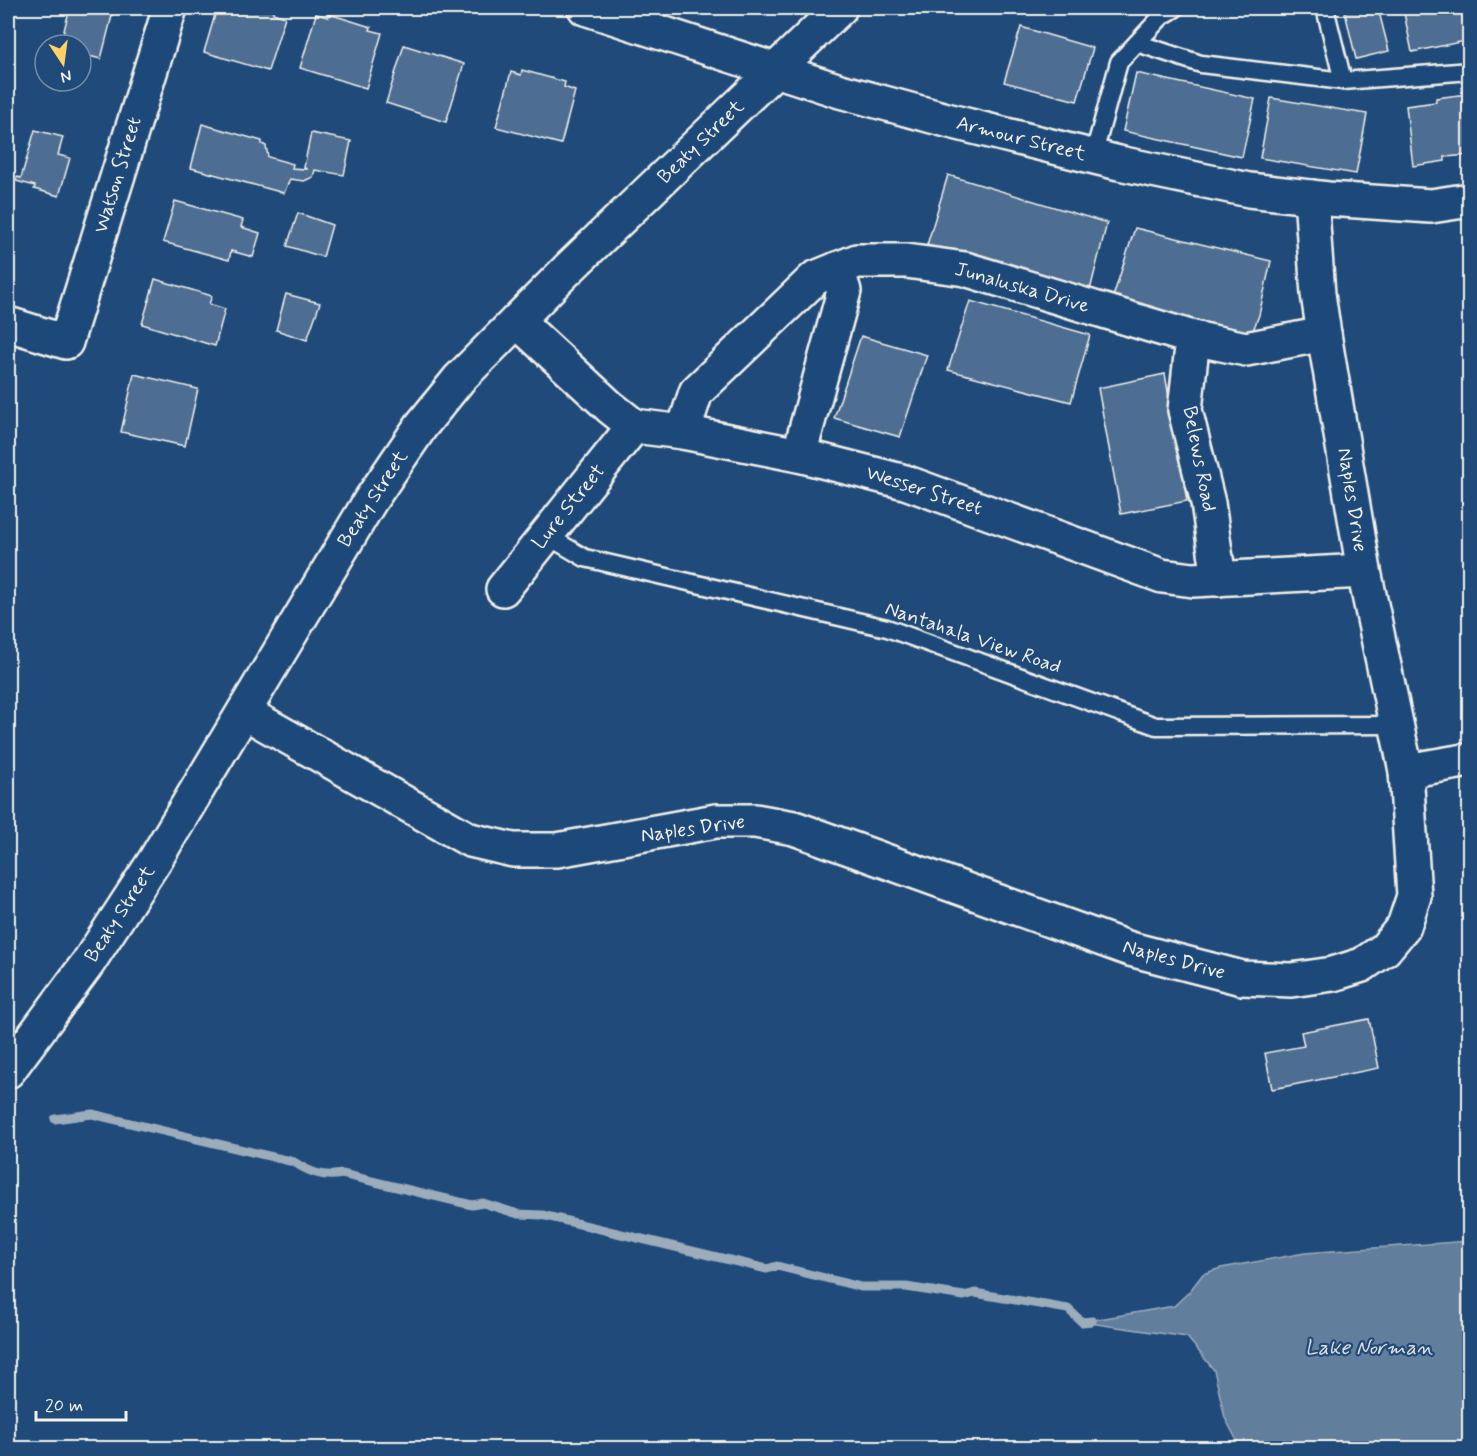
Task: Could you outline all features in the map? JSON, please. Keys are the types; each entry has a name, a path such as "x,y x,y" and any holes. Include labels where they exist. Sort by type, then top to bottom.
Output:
{"street":[{"name":"Watson Street","path":"8,324 66,342 170,8"},
{"name":"Armour Street","path":"585,8 840,91 1093,157 1249,190 1431,206 1470,200"},
{"name":"Beaty Street","path":"8,1071 88,963 155,860 370,501 421,426 459,380 517,321 840,8"},
{"name":"Naples Drive","path":"244,712 470,840 513,850 557,850 716,821 755,821 794,828 1130,949 1242,978 1291,980 1333,974 1362,965 1385,949 1404,926 1414,896 1406,771 1364,571 1324,334 1318,294 1311,197"},
{"name":"Junaluska Drive","path":"683,432 696,392 814,278 856,261 906,261 965,269 1193,338 1246,349 1324,334"},
{"path":"799,455 844,291 837,269"},
{"path":"517,321 610,407 634,426"},
{"name":"Belews Road","path":"1193,338 1185,410 1208,503 1219,579"},
{"name":"Wesser Street","path":"634,426 683,432 799,455 905,482 1162,576 1193,580 1364,571"},
{"name":"Lure Street","path":"503,589 634,426"},
{"path":"1406,771 1470,760"}],"lane":[{"path":"1093,157 1119,62 1161,17 1176,8"},
{"path":"1325,8 1343,81"},
{"path":"1137,43 1201,64 1343,81 1470,71"},
{"name":"Nantahala View Road","path":"546,535 585,558 887,628 1156,726 1395,724"}],"water":[{"name":"Lake Norman","path":"1469,1241 1469,1448 1241,1448 1225,1418 1214,1370 1187,1337 1082,1322 1174,1306 1203,1274 1221,1268 1305,1253"}],"building":[{"path":"70,8 114,8 101,59 93,57 93,33 63,33"},
{"path":"217,8 265,8 285,17 268,71 204,52"},
{"path":"1344,8 1378,8 1389,51 1356,59"},
{"path":"1403,8 1467,8 1470,40 1412,52"},
{"path":"316,14 328,17 329,14 371,27 370,30 382,33 366,88 300,68"},
{"path":"1021,27 1093,48 1077,101 1004,82"},
{"path":"404,45 464,64 446,122 386,103"},
{"path":"522,70 565,82 564,87 575,91 561,144 496,127 511,72 521,75"},
{"path":"1136,73 1255,99 1242,157 1123,131"},
{"path":"1467,94 1470,98 1470,155 1445,157 1445,161 1413,166 1406,106 1436,102 1436,98"},
{"path":"1271,98 1367,114 1356,174 1260,158"},
{"path":"202,124 262,141 262,144 266,146 268,157 293,164 292,168 306,169 304,167 311,133 351,141 344,175 315,170 313,177 304,181 290,179 284,193 191,168"},
{"path":"35,130 63,137 58,155 70,158 59,196 16,181 17,177 21,178"},
{"path":"948,175 1107,223 1089,294 927,245"},
{"path":"175,201 243,220 241,227 260,233 253,257 231,251 229,260 163,242"},
{"path":"298,213 332,225 323,257 287,246"},
{"path":"1135,228 1271,261 1259,315 1252,333 1112,300"},
{"path":"155,279 212,296 209,304 225,309 215,346 142,324"},
{"path":"286,294 320,303 307,340 276,330"},
{"path":"970,301 1090,335 1071,402 948,370"},
{"path":"861,336 927,355 900,437 834,418"},
{"path":"134,374 198,389 185,446 121,432"},
{"path":"1165,374 1187,501 1121,514 1098,388"},
{"path":"1369,1019 1379,1068 1272,1089 1265,1053 1304,1046 1301,1032"}],"waterway":[{"path":"55,1119 92,1114 294,1162 317,1173 342,1174 472,1205 483,1203 518,1214 542,1215 767,1269 777,1266 861,1287 906,1287 964,1296 975,1293 1068,1309 1082,1322 1092,1321"}]}
